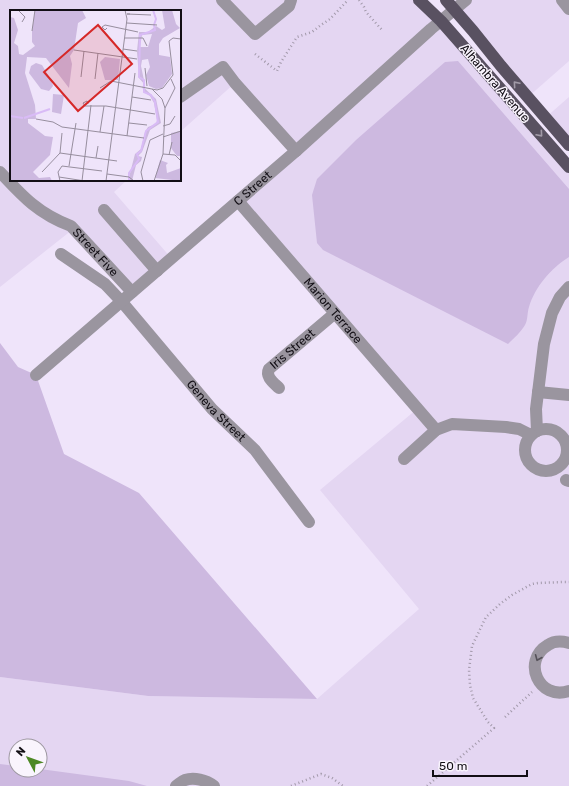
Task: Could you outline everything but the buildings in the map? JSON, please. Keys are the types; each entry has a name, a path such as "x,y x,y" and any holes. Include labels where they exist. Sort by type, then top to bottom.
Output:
{"main road":[{"name":"Alhambra Avenue","path":"419,0 441,21 569,167"},
{"name":"Alhambra Avenue","path":"446,0 569,145"}],"street":[{"path":"222,0 255,34 289,6 291,0"},
{"name":"C Street","path":"36,375 296,151 466,0"},
{"path":"562,0 569,9"},
{"path":"181,96 223,67 296,151"},
{"name":"Street Five","path":"0,172 27,201 57,221 71,226 132,292"},
{"name":"Marion Terrace","path":"238,201 334,314 432,425"},
{"path":"104,210 157,272"},
{"name":"Geneva Street","path":"61,254 105,284 122,302 212,409 255,450 309,522"},
{"path":"534,433 544,344 552,313 560,297 569,287"},
{"name":"Iris Street","path":"279,388 268,376 269,369 334,314"},
{"path":"538,392 569,395"},
{"path":"404,459 432,425 468,424 506,427 534,433"},
{"path":"544,429 550,429 556,431 567,441 567,455 564,461 553,470 539,470 528,461 526,455 527,441 534,433 544,429"},
{"path":"569,643 557,642 550,644 539,652 534,665 536,675 544,687 557,693 569,691"},
{"path":"176,786 184,780 198,779 208,782 214,786"}],"path":[{"path":"255,54 277,71 297,37 312,32 330,19 348,0"},
{"path":"359,0 366,12 382,30"},
{"path":"427,786 494,728 488,722 473,698 470,685 469,670 472,646 486,617 512,595 532,584 569,582"},
{"path":"505,717 541,684"},
{"path":"291,786 321,774 332,778 343,786"}],"shaded area":[{"path":"0,0 419,0 569,167 569,786 0,786 0,677 148,696 317,699 419,609 320,490 417,409 238,201 296,151 235,83 181,131 181,10 10,10 10,181 126,181 114,192 172,259 133,292 72,230 0,287"},
{"path":"466,0 569,0 569,61 528,97 455,10"},
{"path":"458,61 569,189 569,257 562,261 544,279 535,292 528,309 527,321 525,325 508,344 323,250 317,243 312,195 317,179 356,140 445,62"},
{"path":"569,97 569,137 545,118"},
{"path":"0,343 18,367 36,375 64,454 139,493 317,699 148,696 0,677"},
{"path":"0,764 8,765 8,778 48,778 48,770 129,781 147,786 0,786"}]}
